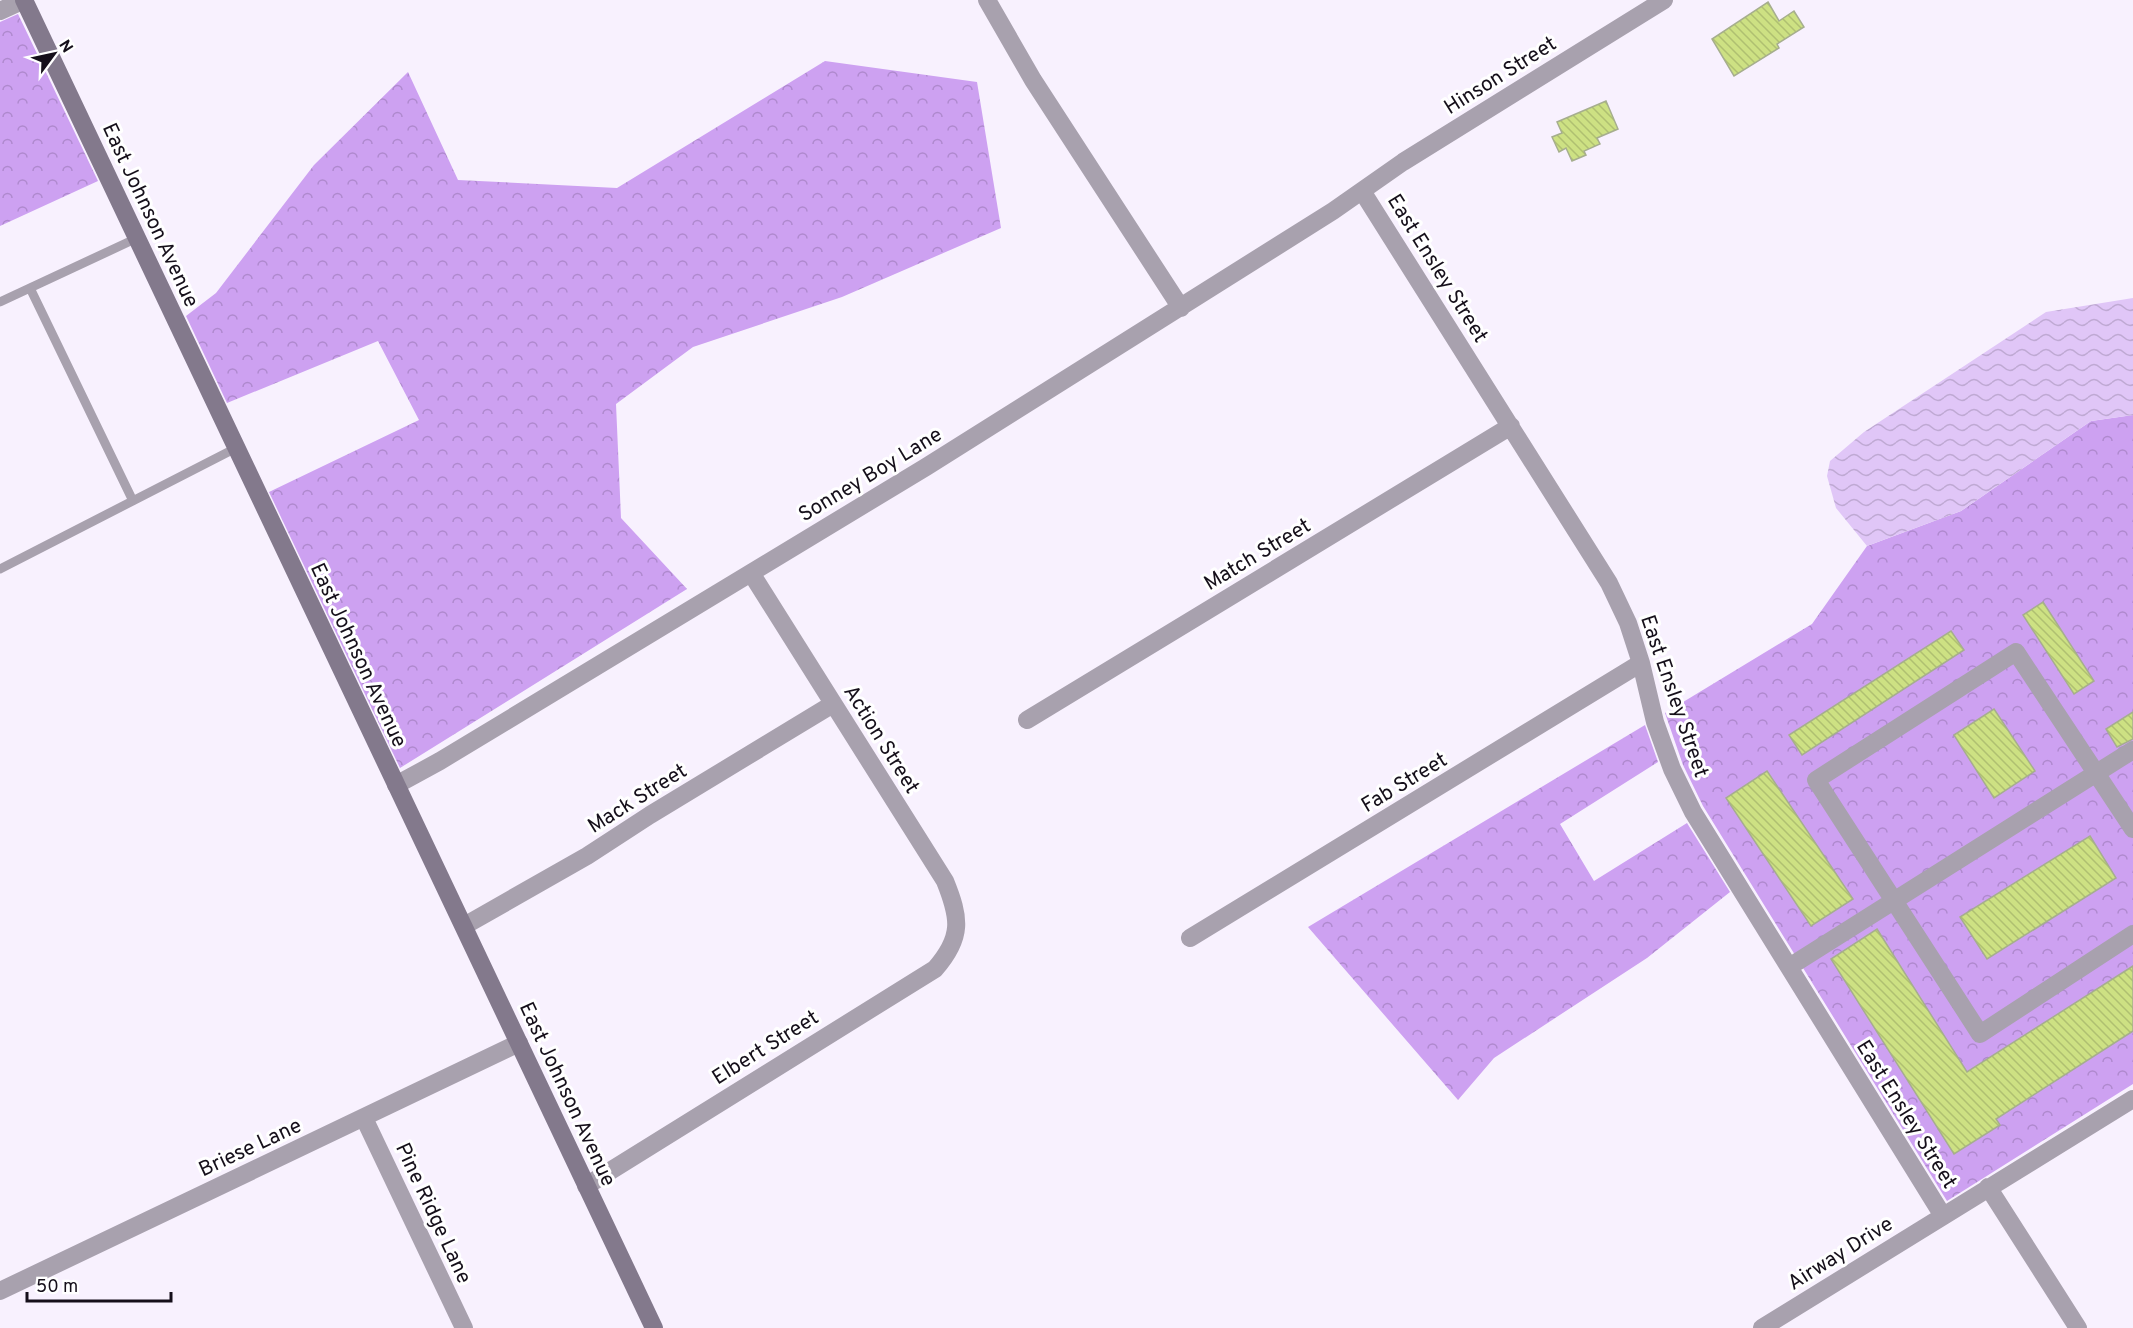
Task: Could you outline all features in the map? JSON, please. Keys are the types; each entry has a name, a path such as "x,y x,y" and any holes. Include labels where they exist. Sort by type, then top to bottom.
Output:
{"main road":[{"name":"East Johnson Avenue","path":"24,0 654,1328"}],"street":[{"path":"0,11 24,0"},
{"path":"987,0 1032,80 1181,308"},
{"name":"Hinson Street","path":"1362,191 1403,162 1658,2"},
{"name":"Sonney Boy Lane","path":"396,785 440,761 926,467 1181,308 1362,191"},
{"name":"East Ensley Street","path":"1362,191 1609,583 1628,623 1641,663 1655,722 1693,812 1943,1216"},
{"name":"Match Street","path":"1027,720 1511,426"},
{"name":"Action Street","path":"751,573 945,881 955,906 954,936"},
{"path":"2133,829 2016,652 1816,780 1980,1034 2133,934"},
{"name":"Fab Street","path":"1190,938 1641,663"},
{"name":"Mack Street","path":"464,926 587,856 833,704"},
{"path":"1789,967 2133,750"},
{"name":"Elbert Street","path":"586,1186 935,969 949,953 954,936"},
{"name":"Briese Lane","path":"0,1291 519,1043"},
{"path":"2078,1328 1988,1187 2133,1099"},
{"name":"Pine Ridge Lane","path":"364,1118 460,1327"},
{"name":"Airway Drive","path":"1762,1328 1988,1187"}],"lane":[{"path":"0,302 138,238"},
{"path":"30,288 133,501"},
{"path":"0,569 236,448"}],"green space":[{"path":"18,14 98,181 0,226 0,22"},
{"path":"825,61 977,82 1001,228 842,297 693,347 616,404 621,518 687,589 400,768 269,492 419,420 378,341 227,403 186,316 216,293 314,165 408,72 458,180 617,188"},
{"path":"2133,415 2133,1084 1947,1201 1703,806 1683,765 1665,713 1812,624 1867,546 1961,511 2091,421"},
{"path":"1645,725 1658,762 1560,824 1594,881 1687,823 1730,892 1647,958 1494,1058 1458,1100 1308,927"}],"water":[{"path":"2133,298 2133,415 2091,421 1961,511 1867,546 1836,508 1827,476 1830,461 1864,432 2046,312"}],"building":[{"path":"1768,2 1779,21 1794,11 1804,27 1777,44 1779,48 1734,76 1712,39"},
{"path":"1606,101 1618,129 1597,138 1600,144 1584,151 1586,155 1572,161 1566,148 1559,152 1552,137 1562,133 1557,122"},
{"path":"2043,602 2094,681 2074,694 2023,615"},
{"path":"1951,631 1964,650 1802,755 1789,735"},
{"path":"1994,709 2035,771 1994,798 1954,735"},
{"path":"2133,712 2133,739 2117,747 2106,729"},
{"path":"1767,771 1853,899 1811,926 1726,798"},
{"path":"2090,836 2116,878 1987,959 1960,917"},
{"path":"1877,929 1967,1072 2133,966 2133,1031 1996,1119 2000,1125 1954,1154 1831,959"}]}
